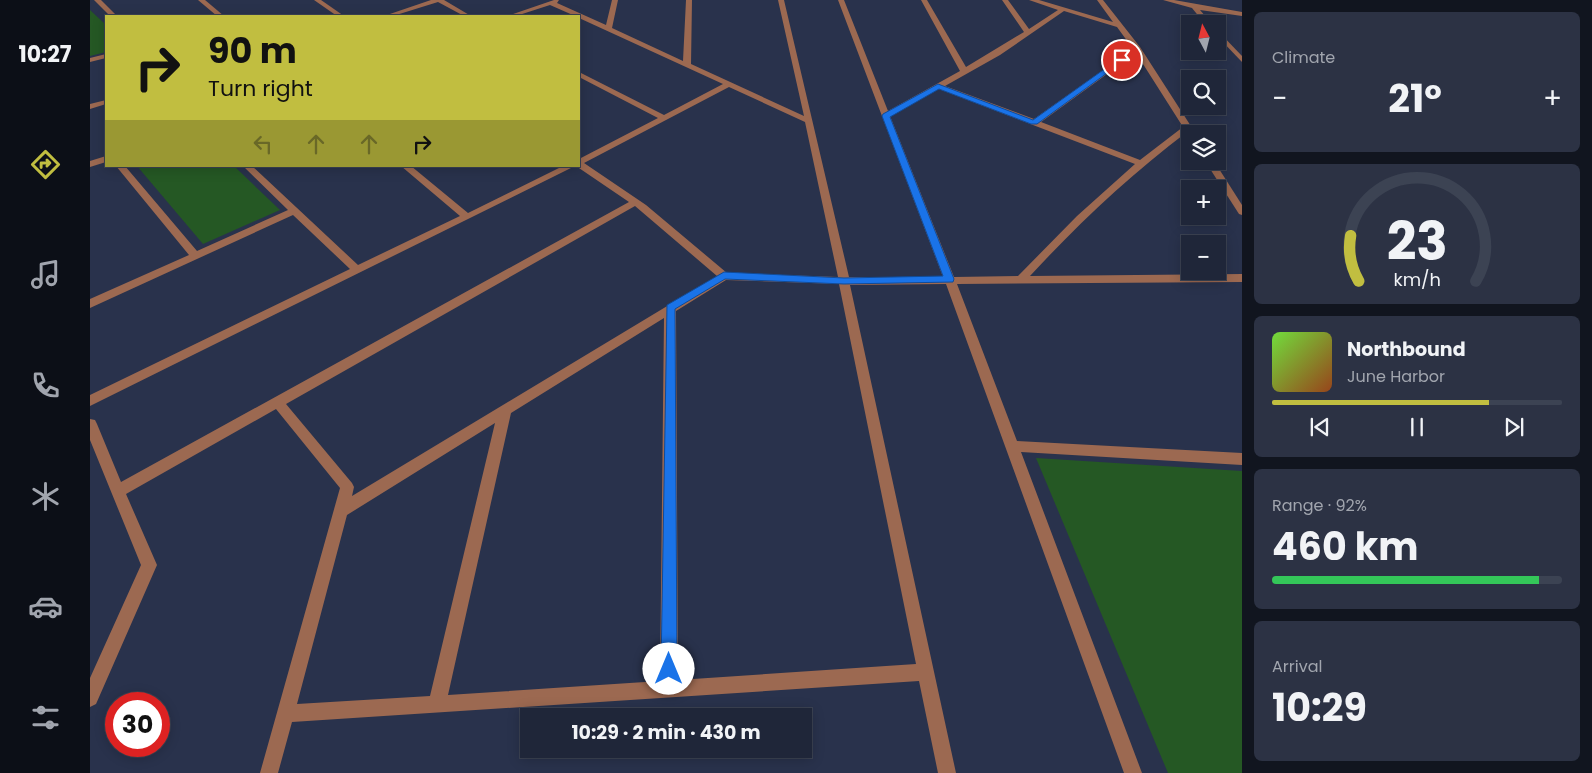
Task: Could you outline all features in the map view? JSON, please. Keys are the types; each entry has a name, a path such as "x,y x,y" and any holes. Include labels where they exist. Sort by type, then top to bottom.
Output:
{"street":[{"path":"97,0 113,15"},
{"path":"201,0 220,15"},
{"path":"317,0 340,15"},
{"path":"390,15 438,0 466,15"},
{"path":"513,15 559,0"},
{"path":"608,29 615,0"},
{"path":"688,65 690,0"},
{"path":"780,0 793,47 844,281 947,773"},
{"path":"841,0 949,279 1133,773"},
{"path":"924,0 965,72"},
{"path":"1005,0 1028,33"},
{"path":"1032,0 1120,26"},
{"path":"1100,0 1137,49 1187,125"},
{"path":"1166,0 1195,8 1242,14"},
{"path":"1187,0 1201,15"},
{"path":"550,3 577,15"},
{"path":"886,116 997,54 1063,9"},
{"path":"580,16 809,121"},
{"path":"1226,42 1242,60"},
{"path":"1034,122 1137,49"},
{"path":"90,60 105,56"},
{"path":"580,75 664,118"},
{"path":"580,162 730,84"},
{"path":"938,86 1141,163"},
{"path":"90,107 105,102"},
{"path":"1021,279 1054,244 1141,163 1181,136"},
{"path":"90,164 105,159"},
{"path":"580,164 636,202 724,276"},
{"path":"121,167 195,256"},
{"path":"248,167 357,270"},
{"path":"406,167 467,217"},
{"path":"90,401 569,167"},
{"path":"1215,170 1242,212"},
{"path":"118,490 636,202"},
{"path":"90,304 294,211"},
{"path":"340,511 724,276 844,281 1242,278"},
{"path":"669,688 670,308"},
{"path":"269,773 347,487 277,402"},
{"path":"437,703 505,409"},
{"path":"90,424 149,565 90,698"},
{"path":"1012,446 1242,459"},
{"path":"285,714 926,672"}],"green space":[{"path":"90,10 105,24 105,52 90,56"},
{"path":"138,167 235,167 280,210 203,244"},
{"path":"1036,458 1242,471 1242,773 1168,773"}],"route":[{"path":"669,669 670,308 724,276 844,281 949,279 886,116 938,86 1034,122 1122,60"}]}
